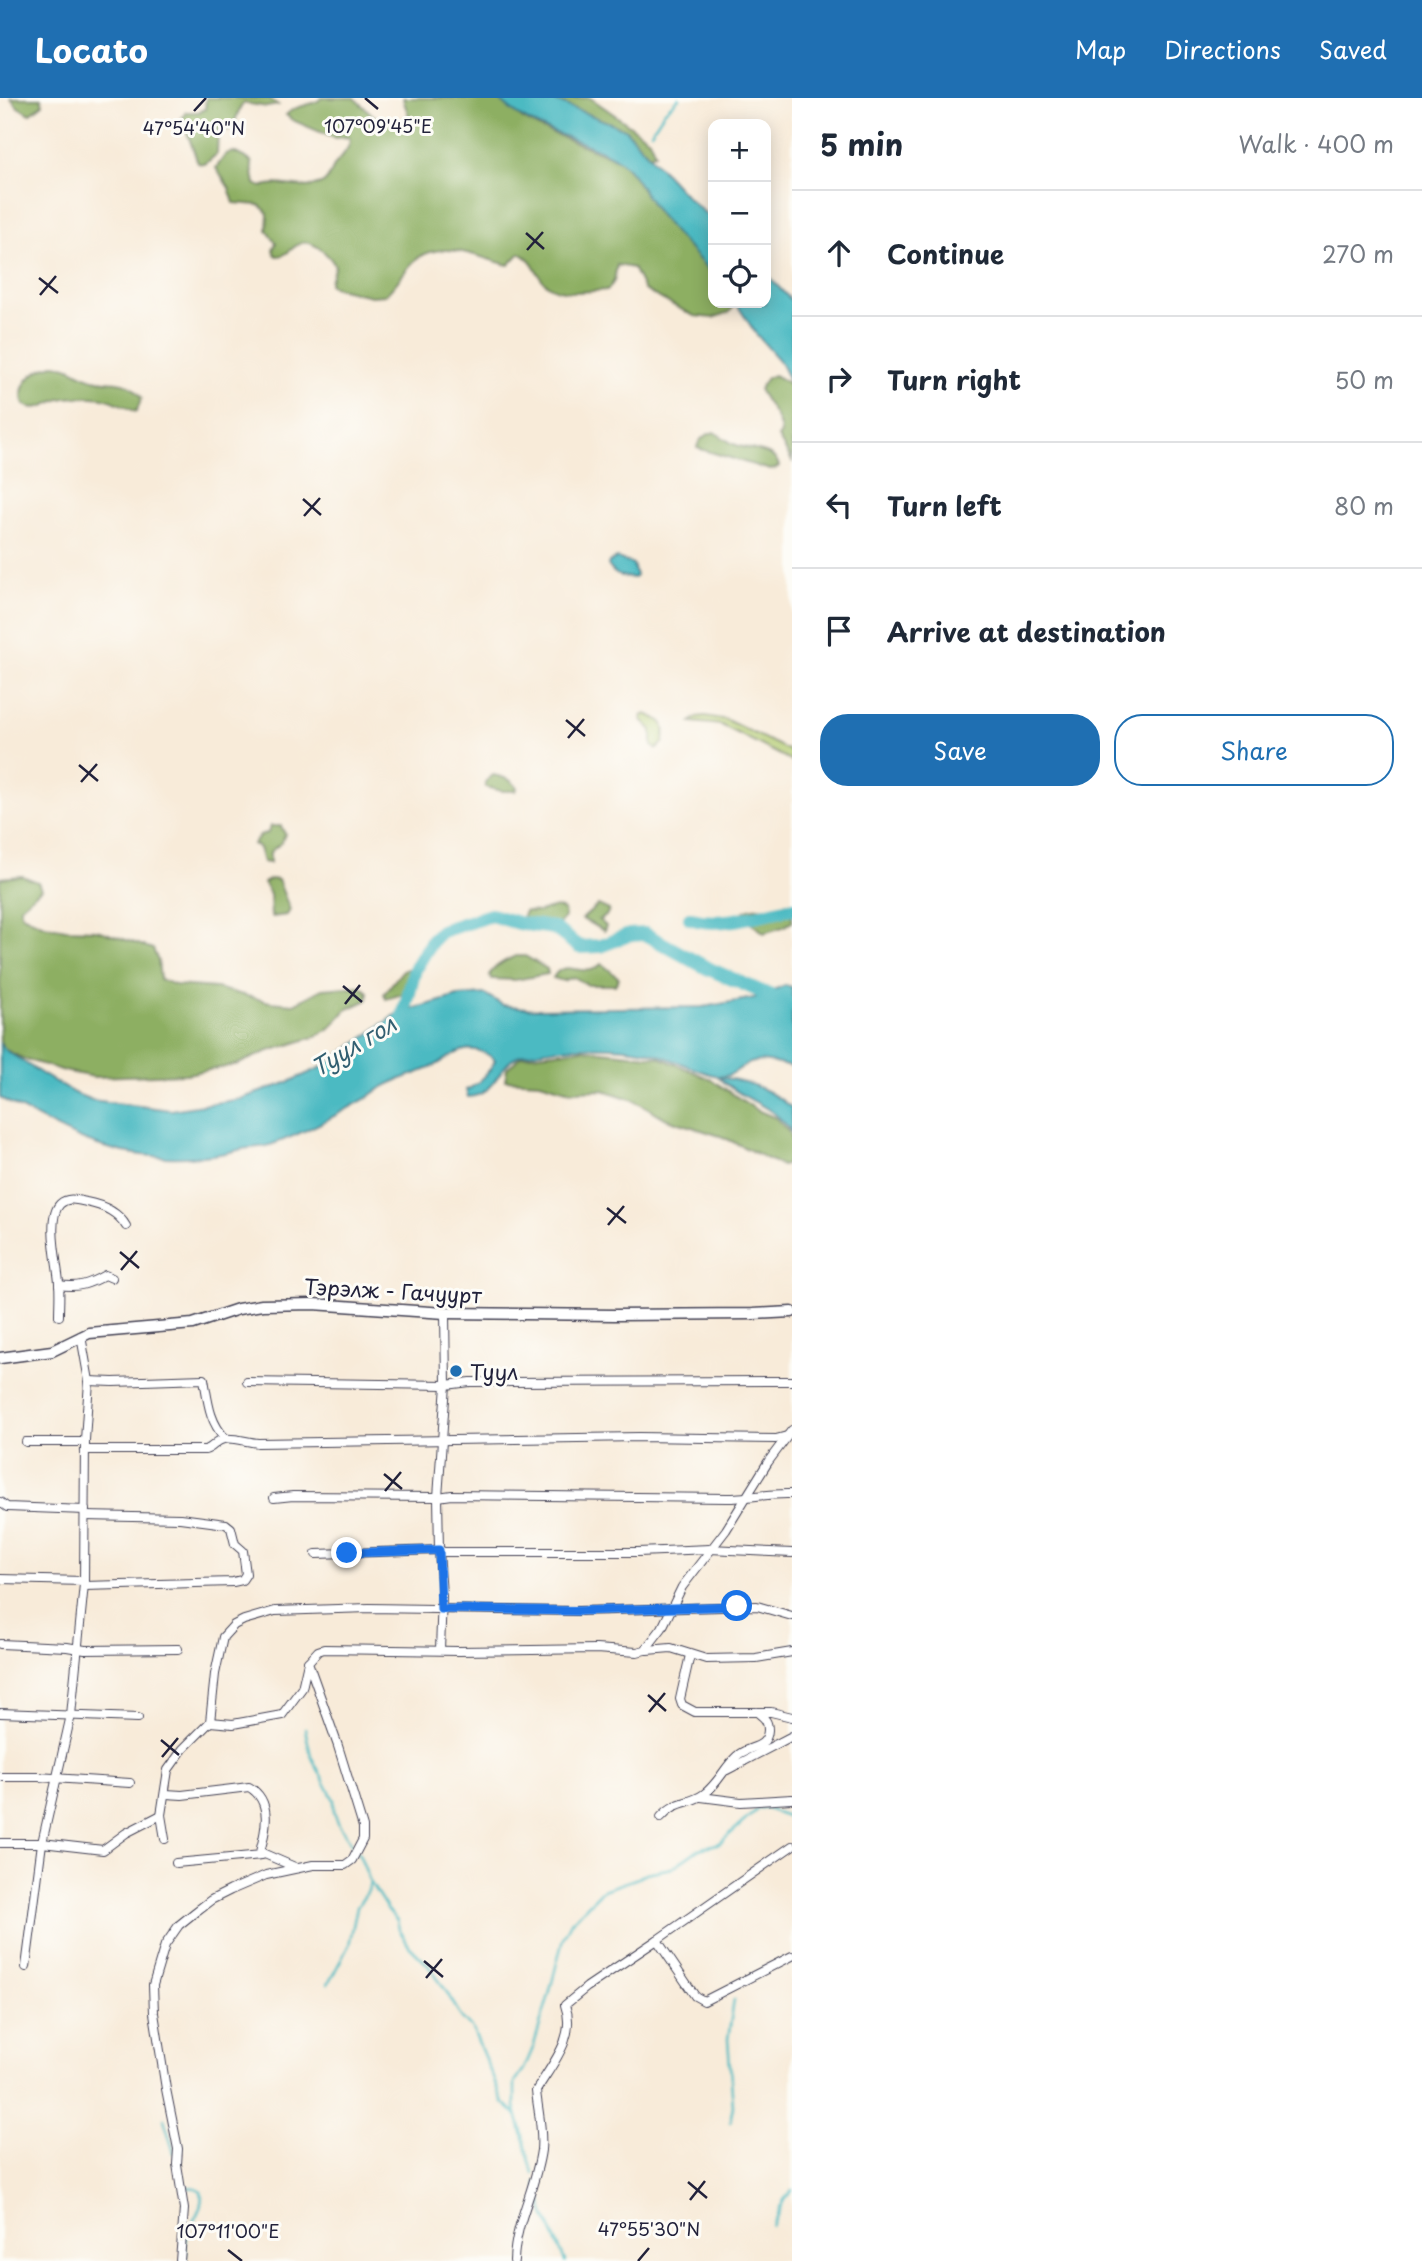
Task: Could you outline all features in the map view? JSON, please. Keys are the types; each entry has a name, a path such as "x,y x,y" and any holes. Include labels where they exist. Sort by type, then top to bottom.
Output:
{"main road":[{"name":"Тэрэлж - Гачуурт","path":"0,1358 52,1351 95,1332 193,1324 238,1309 262,1305 313,1304 446,1313 615,1315 792,1312"}],"street":[{"path":"59,1316 57,1254 53,1244 57,1209 62,1202 69,1199 105,1208 122,1218 127,1226"},
{"path":"59,1285 81,1287 105,1275 112,1278"},
{"path":"440,1650 438,1497 446,1385 446,1313"},
{"path":"26,1967 42,1843 71,1715 84,1583 85,1446 89,1381 81,1336"},
{"path":"89,1381 204,1379 211,1417 225,1438"},
{"path":"247,1382 446,1385 470,1382 792,1381"},
{"path":"26,1442 205,1450 211,1449 219,1440 225,1438 258,1443 639,1437 776,1439 790,1433"},
{"path":"645,1650 662,1628 682,1587 790,1433"},
{"path":"274,1498 452,1495 746,1498 753,1494 792,1494"},
{"path":"0,1502 7,1507 180,1518 226,1524 231,1528 235,1544 243,1551 246,1573 242,1580 233,1582 84,1583 0,1579"},
{"path":"317,1554 439,1550 565,1553 710,1549 792,1553"},
{"path":"165,1839 161,1815 168,1770 183,1749 210,1722 215,1674 223,1637 234,1625 244,1620 275,1611 313,1609 578,1611 662,1609 672,1606 757,1606 792,1616"},
{"path":"0,1644 85,1650 178,1650"},
{"path":"210,1722 233,1724 282,1714 302,1688 308,1662 318,1651 324,1650 596,1649 637,1652 671,1648 706,1659 756,1658 792,1651"},
{"path":"690,1655 680,1699 682,1706 695,1712 771,1712 792,1717"},
{"path":"180,2261 184,2209 177,2164 178,2149 154,2013 153,1985 165,1945 179,1925 211,1900 266,1875 297,1868 345,1864 352,1860 363,1839 363,1827 338,1746 308,1662"},
{"path":"701,1797 712,1788 733,1759 764,1743 768,1725 766,1719 757,1712"},
{"path":"0,1713 138,1718"},
{"path":"727,1770 792,1735"},
{"path":"0,1777 130,1783"},
{"path":"166,1794 182,1795 249,1787 254,1789 266,1809 266,1829 260,1852 262,1855"},
{"path":"661,1818 680,1802 701,1797 741,1802 792,1799"},
{"path":"0,1843 42,1843 103,1850 126,1833 161,1815"},
{"path":"514,2261 517,2231 541,2150 542,2119 536,2091 568,2033 570,2019 565,2005 587,1987 792,1846"},
{"path":"176,1863 262,1855 275,1857 297,1868"},
{"path":"657,1940 695,1996 704,2001 792,1956"}],"green space":[{"path":"11,98 41,98 43,104 30,114 18,107"},
{"path":"206,98 268,98 278,105 267,107 244,103 229,130 218,129 217,154 205,164 198,163 182,118 186,112 205,109"},
{"path":"322,98 354,98 374,116 404,129 409,118 403,98 498,98 523,119 540,128 619,160 631,172 657,212 708,269 708,308 733,308 730,312 713,318 694,316 644,290 633,268 617,265 614,281 608,290 562,291 547,284 530,261 520,253 509,265 463,252 440,250 413,262 385,295 371,296 333,287 329,284 335,266 326,254 312,244 302,243 284,255 276,256 273,250 276,243 267,230 268,214 259,205 234,203 229,188 216,168 226,154 234,152 251,161 255,184 262,187 276,184 306,187 321,184 347,149 350,139 334,138 286,115 290,111"},
{"path":"548,98 590,98 649,139 655,153 649,155 625,129"},
{"path":"53,365 69,368 96,380 129,386 142,398 136,412 113,401 96,397 64,398 34,408 24,405 22,391 28,379 39,370"},
{"path":"774,375 792,388 792,461 778,437 781,433 778,421 759,389 767,378"},
{"path":"714,432 734,444 767,453 779,466 770,470 697,448 703,438"},
{"path":"646,714 664,726 664,742 657,749 652,746 652,730 642,720 642,716"},
{"path":"697,717 727,720 792,752 792,761 721,725 691,722"},
{"path":"493,775 510,780 517,788 516,791 486,787 485,782"},
{"path":"270,826 281,826 285,834 281,843 270,852 270,863 263,862 259,848 253,844 261,835 268,833"},
{"path":"22,876 38,882 41,889 20,907 22,915 44,925 97,930 153,949 158,961 160,979 175,985 216,988 270,1002 294,1004 322,989 360,986 368,992 367,1000 346,1010 329,1029 314,1037 236,1065 187,1074 94,1077 24,1059 7,1051 0,1043 0,878"},
{"path":"271,879 278,880 290,910 287,915 271,917 270,895 264,883"},
{"path":"792,902 792,922 764,933 741,914 749,909 776,907"},
{"path":"598,905 609,910 606,916 599,920 606,926 604,931 582,919"},
{"path":"556,907 564,910 565,917 557,926 521,920 525,911 538,912"},
{"path":"516,956 525,956 547,969 548,974 515,980 492,979 489,976 497,966"},
{"path":"602,964 619,978 615,985 588,985 574,977 563,981 553,978 565,968 591,970"},
{"path":"407,969 412,975 403,994 386,999 384,994 402,971"},
{"path":"582,1049 659,1057 710,1079 757,1110 776,1118 788,1131 792,1141 792,1163 782,1166 723,1137 667,1119 634,1100 603,1090 570,1091 540,1082 505,1080 507,1068 522,1056"}],"water":[{"path":"498,98 548,98 625,129 689,199 708,216 708,269 663,218 634,176 617,159 539,126 511,110"},
{"path":"771,279 792,301 792,386 779,360 756,334 739,308 771,308"},
{"path":"617,558 633,564 636,576 634,578 620,576 611,569 609,562"},
{"path":"785,985 792,987 792,1067 755,1062 731,1074 717,1076 646,1051 617,1047 569,1048 538,1051 515,1057 486,1091 468,1097 466,1090 483,1078 495,1060 481,1052 465,1050 384,1087 296,1135 267,1146 205,1156 164,1157 105,1147 64,1131 0,1098 0,1044 42,1074 92,1100 171,1110 240,1099 289,1082 324,1066 398,1013 458,996 485,994 503,1005 534,1009 703,1007 754,998"},
{"path":"719,1078 749,1083 767,1091 792,1108 792,1133 767,1108 737,1092"}],"waterway":[{"path":"651,132 664,112 679,98"},
{"path":"690,918 701,921 727,921 792,908"},
{"name":"Туул гол","path":"400,1029 415,969 433,939 441,931 491,915 518,923 554,928 579,947 600,946 629,935 645,934 707,968 792,1005"},
{"path":"305,1729 311,1756 334,1800 334,1812 339,1825 360,1856 370,1882 397,1920 409,1946 427,1964 462,2018 473,2030 503,2102 517,2115"},
{"path":"533,2173 515,2106 515,2082 533,2048 563,1938 571,1922 603,1890 646,1873 672,1868 699,1849 720,1843 758,1809 764,1808 790,1817"},
{"path":"328,1984 349,1945 357,1907 368,1891 370,1882"},
{"path":"730,2122 733,2106 728,2039 734,2000"},
{"path":"164,2119 174,2153"},
{"path":"536,2182 545,2214 565,2261"},
{"path":"184,2183 186,2187 201,2191 202,2198 186,2239 187,2261"},
{"path":"772,2226 784,2200 792,2190"}],"place":[{"name":"Туул","path":"456,1371"}],"route":[{"path":"347,1553 439,1550 441,1609 578,1611 737,1606"}]}
